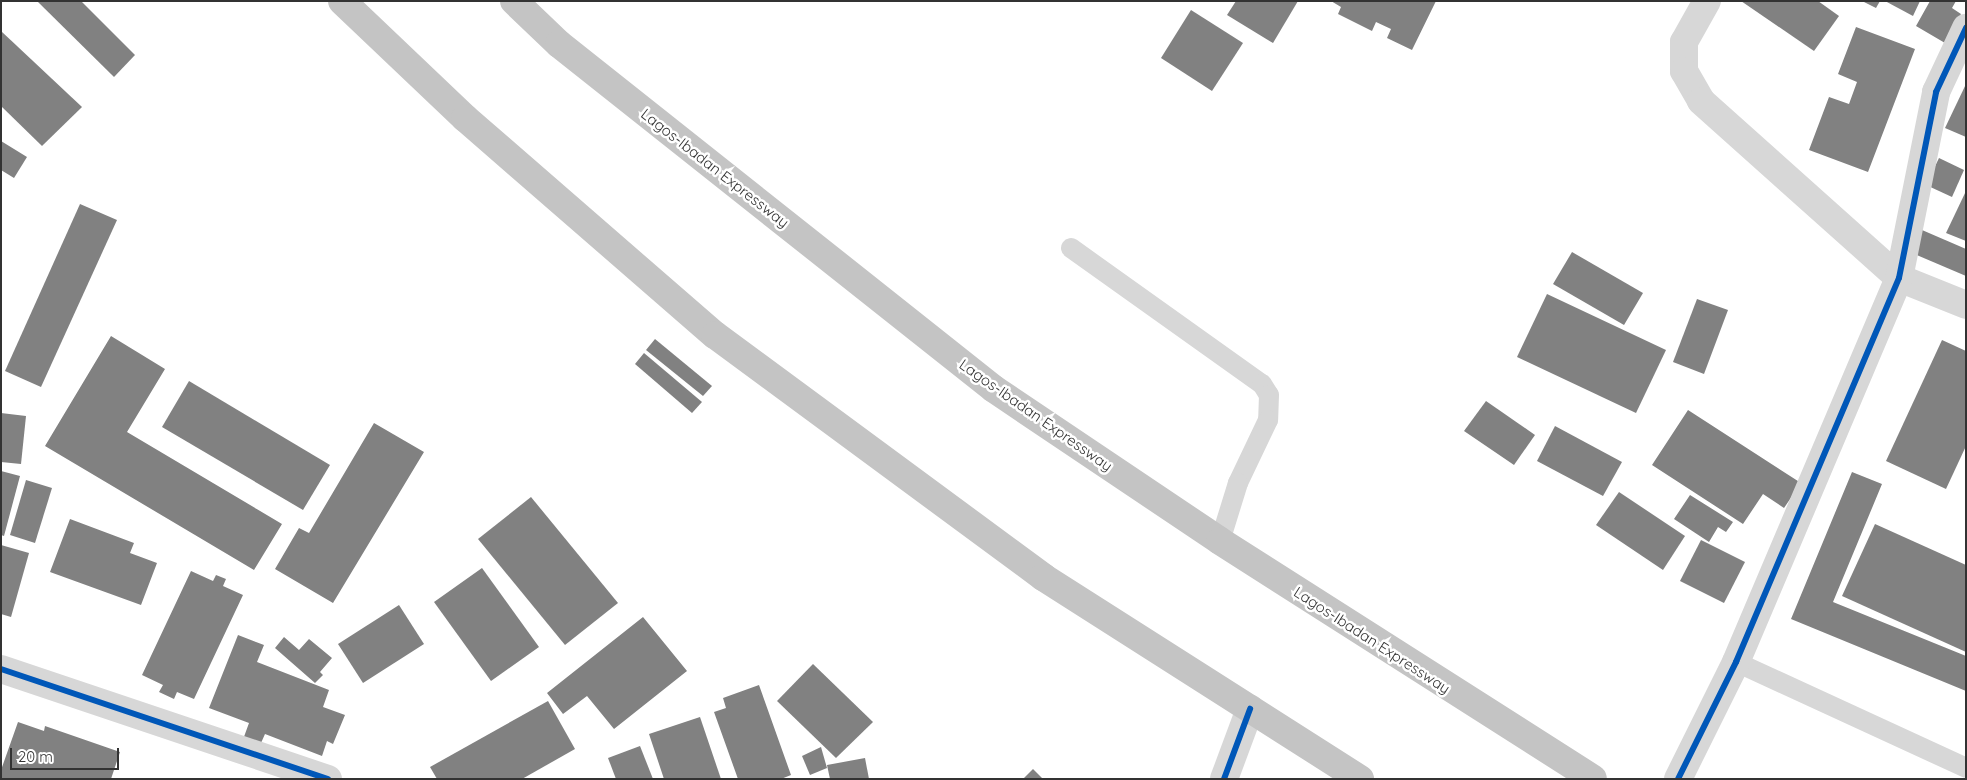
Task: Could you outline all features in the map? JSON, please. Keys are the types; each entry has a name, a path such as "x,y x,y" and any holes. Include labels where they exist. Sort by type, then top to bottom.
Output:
{"highway":[{"path":"342,1 464,118 715,335 1043,577 1360,779"},
{"name":"Lagos-Ibadan Expressway","path":"514,1 558,44 994,389 1220,541 1593,779"}],"street":[{"path":"1707,1 1684,42 1684,71 1701,101 1898,278 1966,305"},
{"path":"1678,779 1736,662 1898,278 1936,92 1966,28"},
{"path":"1,669 328,779"},
{"path":"1224,779 1250,709"}],"lane":[{"path":"1071,248 1262,384 1269,395 1268,420 1238,483 1220,541"},
{"path":"1736,662 1966,768"}],"building":[{"path":"37,1 81,1 135,55 114,77"},
{"path":"1236,1 1298,1 1273,43 1227,15"},
{"path":"1331,1 1436,1 1412,50 1387,38 1391,29 1376,22 1372,31 1338,14 1341,7"},
{"path":"1741,1 1818,1 1839,16 1814,51"},
{"path":"1862,1 1880,1 1876,8"},
{"path":"1885,1 1920,1 1913,16"},
{"path":"1930,1 1956,1 1952,8 1961,14 1945,43 1916,26"},
{"path":"1191,10 1243,43 1212,91 1161,58"},
{"path":"1856,27 1915,49 1868,172 1809,150 1829,97 1849,104 1857,82 1838,74"},
{"path":"1,31 82,107 42,146 1,106"},
{"path":"1966,84 1966,137 1945,128"},
{"path":"1,141 27,157 14,178 1,170"},
{"path":"1939,158 1964,170 1952,197 1926,185"},
{"path":"1966,191 1966,241 1946,233"},
{"path":"80,204 117,220 41,387 5,371"},
{"path":"1922,230 1966,249 1966,276 1912,253"},
{"path":"1572,252 1643,293 1624,325 1553,284"},
{"path":"1547,294 1666,350 1636,413 1517,357"},
{"path":"1697,299 1728,310 1704,374 1673,362"},
{"path":"111,336 165,369 127,432 282,524 254,570 45,446"},
{"path":"655,339 712,386 703,396 646,350"},
{"path":"1942,340 1966,351 1966,446 1946,489 1886,461"},
{"path":"644,353 702,402 692,413 635,364"},
{"path":"189,381 330,465 303,510 162,427"},
{"path":"1486,401 1535,435 1514,465 1464,431"},
{"path":"1688,410 1801,483 1784,508 1763,494 1743,524 1652,465"},
{"path":"1,413 26,416 21,464 1,462"},
{"path":"374,423 424,452 333,603 275,569 299,528 309,533"},
{"path":"1555,426 1622,462 1603,496 1537,461"},
{"path":"1,471 20,476 4,536 1,535"},
{"path":"1852,472 1882,484 1833,602 1966,656 1966,691 1791,619"},
{"path":"26,480 52,488 35,543 10,535"},
{"path":"1619,492 1685,536 1663,570 1596,525"},
{"path":"1690,495 1733,522 1726,532 1718,527 1709,542 1674,519"},
{"path":"531,497 618,603 565,645 478,539"},
{"path":"70,519 134,543 130,553 157,563 141,605 50,572"},
{"path":"1875,524 1966,565 1966,652 1842,596"},
{"path":"1701,540 1745,562 1724,603 1680,581"},
{"path":"1,545 29,553 11,617 1,614"},
{"path":"482,568 539,647 491,681 434,602"},
{"path":"191,571 213,581 216,575 226,579 223,586 243,595 194,699 177,692 174,699 159,692 163,685 142,675"},
{"path":"399,605 424,644 363,683 338,644"},
{"path":"643,617 687,671 614,729 587,696 563,714 547,693"},
{"path":"238,635 264,645 257,662 329,690 323,707 345,715 333,744 327,741 322,756 265,734 257,752 241,745 249,723 209,708"},
{"path":"284,637 299,650 309,639 332,658 320,672 323,675 315,683 275,648"},
{"path":"813,664 873,722 836,758 777,701"},
{"path":"759,685 791,775 781,779 738,779 714,712 726,708 723,698"},
{"path":"548,701 575,749 522,779 437,779 430,767"},
{"path":"700,717 721,779 664,779 649,734"},
{"path":"18,722 44,731 45,726 120,752 111,779 1,779 1,770"},
{"path":"640,746 653,779 616,779 608,758"},
{"path":"821,747 827,768 810,775 802,756"},
{"path":"865,758 869,779 830,779 827,765"},
{"path":"1033,769 1043,779 1023,779"}],"cycle path":[{"path":"1678,779 1736,662 1899,278 1936,92 1966,28"},
{"path":"1,669 328,779"},
{"path":"1224,779 1250,709"}]}
